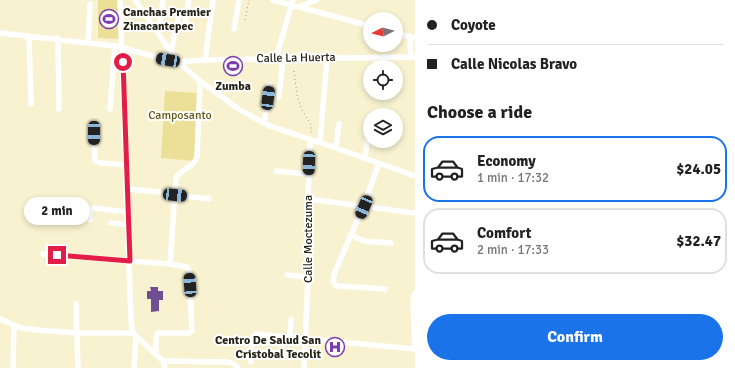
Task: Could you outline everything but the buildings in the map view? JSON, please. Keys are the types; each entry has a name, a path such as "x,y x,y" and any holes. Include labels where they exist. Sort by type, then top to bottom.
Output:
{"street":[{"path":"120,0 127,165 131,322 135,334 134,368"},
{"path":"135,0 178,62 200,81 232,104 264,123 415,176"},
{"path":"158,33 163,0"},
{"path":"185,24 189,0"},
{"path":"205,60 213,0"},
{"path":"234,30 239,0"},
{"path":"274,0 292,3 298,7 363,24"},
{"path":"298,7 317,0"},
{"path":"276,58 292,3"},
{"path":"88,42 90,4"},
{"path":"171,52 179,14"},
{"name":"Calle La Huerta","path":"0,33 58,38 115,46 158,59 178,62 276,58 413,57"},
{"path":"403,34 413,37 413,57"},
{"path":"29,36 31,104"},
{"path":"58,38 59,110"},
{"path":"110,109 115,46"},
{"path":"279,97 283,58"},
{"path":"320,142 327,58"},
{"path":"170,264 176,178 178,174 193,164 197,157 200,81"},
{"path":"264,123 269,85"},
{"path":"336,148 339,124"},
{"path":"94,133 95,161 101,163 127,165"},
{"name":"Calle Moctezuma","path":"304,368 308,277 310,140"},
{"path":"365,158 366,148"},
{"path":"379,163 364,207 335,272 333,283 340,286 384,289"},
{"path":"276,171 309,174"},
{"path":"127,189 159,192"},
{"path":"175,195 209,199"},
{"path":"308,199 415,213"},
{"path":"90,220 90,210 94,208 128,212"},
{"path":"111,223 129,225"},
{"path":"352,235 364,241 391,243"},
{"path":"43,254 185,265 188,267 193,328 189,333 158,334 156,338 156,354"},
{"path":"287,275 308,277"},
{"path":"251,362 252,338 256,334 415,350 413,300 415,293"},
{"path":"76,304 78,368"},
{"path":"290,338 291,319"},
{"path":"0,320 14,325 38,330 78,333 135,334 162,360 166,368"},
{"path":"14,325 14,368"},
{"path":"162,360 228,362 234,364 238,368"}],"path":[{"path":"245,20 249,0"},
{"path":"294,71 299,101 311,125 310,140"}],"green space":[{"name":"Canchas Premier Zinacantepec","path":"98,0 119,0 119,39 98,38"},
{"name":"Camposanto","path":"165,91 198,93 194,161 161,158"}],"place":[{"name":"Canchas Premier Zinacantepec","path":"109,19"},
{"name":"Zumba","path":"233,66"},
{"name":"Centro De Salud San Cristobal Tecolit","path":"335,347"}],"route":[{"path":"57,255 130,261 123,62"}]}
